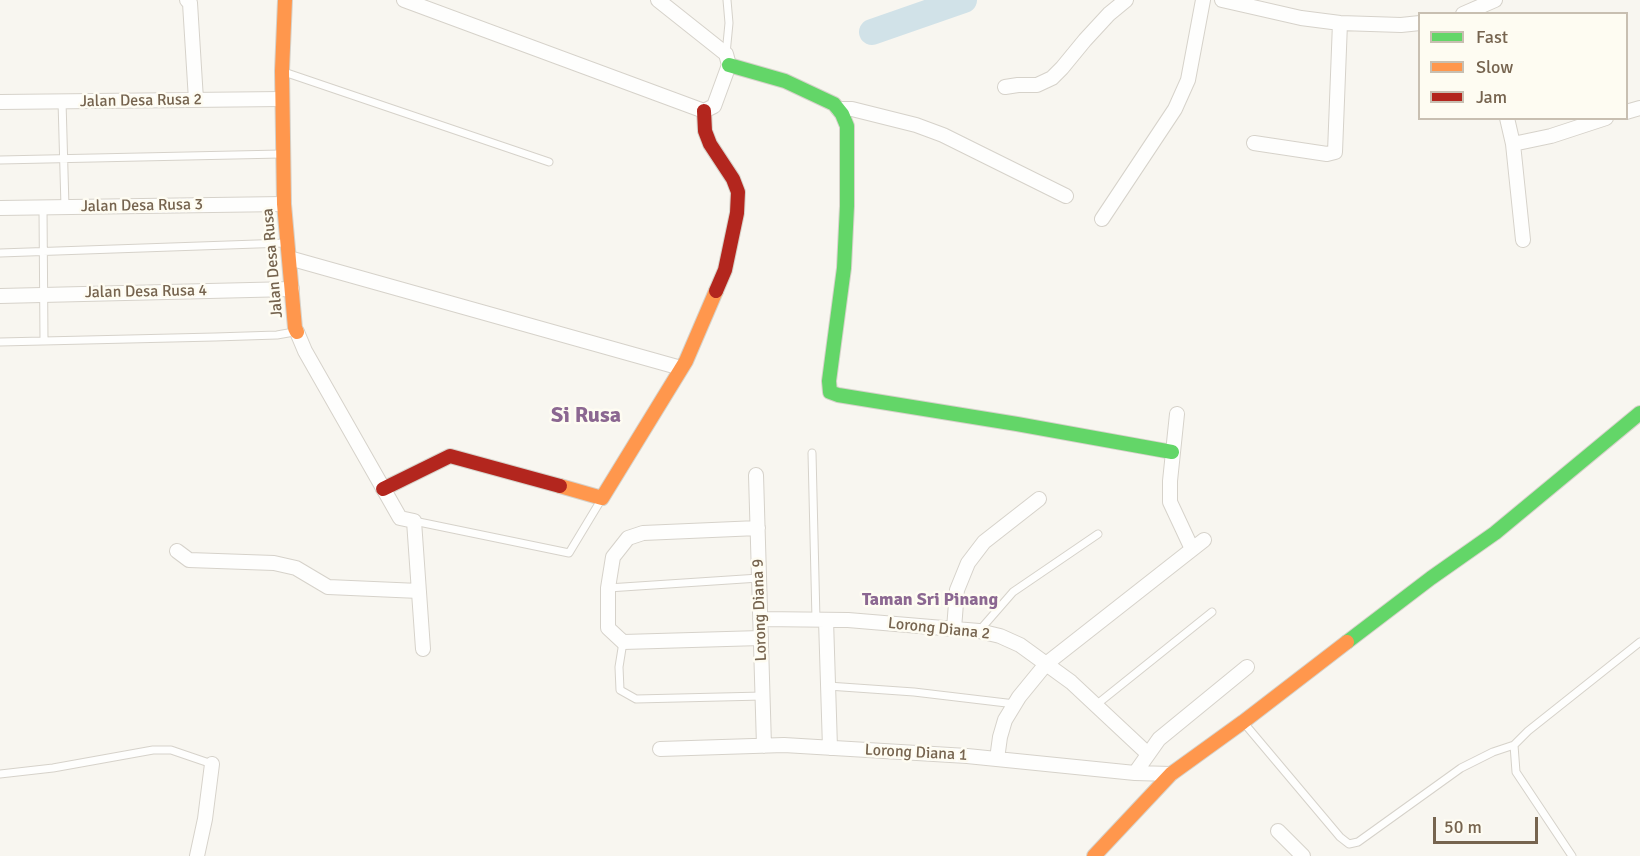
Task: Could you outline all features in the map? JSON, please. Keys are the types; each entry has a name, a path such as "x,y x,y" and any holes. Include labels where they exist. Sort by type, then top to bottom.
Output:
{"street":[{"path":"187,0 190,3 196,100"},
{"name":"Jalan Desa Rusa","path":"285,0 282,71 284,204 295,328 305,351 400,519 414,521"},
{"path":"404,0 704,111 714,106 728,59"},
{"path":"658,0 728,59 785,81 834,104 842,114 847,126 847,206 844,268 829,381 830,392 1172,452"},
{"path":"1005,87 1037,85 1052,78 1109,14 1126,0"},
{"path":"1102,219 1175,109 1188,80 1203,0"},
{"path":"1222,0 1301,18 1340,23 1401,25 1418,23"},
{"path":"1469,12 1488,6"},
{"path":"1254,143 1327,154 1335,152 1340,23"},
{"name":"Jalan Desa Rusa 2","path":"0,102 282,99"},
{"path":"838,109 852,109 916,125 943,135 1066,196"},
{"path":"383,489 450,456 602,498 686,361 724,270 737,213 738,192 734,179 710,144 705,131 704,111"},
{"path":"1507,120 1513,144 1523,240"},
{"path":"1513,144 1551,136 1600,120"},
{"name":"Jalan Desa Rusa 3","path":"0,208 284,204"},
{"path":"289,258 681,368"},
{"name":"Jalan Desa Rusa 4","path":"0,296 292,289"},
{"path":"1094,856 1171,774 1243,722 1431,578 1495,533 1640,413"},
{"path":"1177,414 1172,452 1170,502 1192,549"},
{"name":"Lorong Diana 9","path":"756,475 764,746"},
{"path":"954,629 957,590 968,563 984,542 1038,499"},
{"path":"414,521 423,649"},
{"path":"758,528 643,533 628,538 613,557 609,588 608,628 623,642 761,638"},
{"path":"997,759 1005,720 1046,664 1203,540"},
{"path":"177,551 189,560 274,563 296,568 328,587 419,591"},
{"name":"Lorong Diana 2","path":"760,619 848,620 979,631 1000,636 1020,645 1071,681 1148,754"},
{"path":"821,620 828,686 830,748"},
{"path":"1134,773 1159,740 1247,667"},
{"name":"Lorong Diana 1","path":"660,749 764,746 830,748 955,755 1134,773 1171,774"},
{"path":"197,856 205,819 212,764"},
{"path":"1278,831 1302,855"}],"lane":[{"path":"727,0 728,59"},
{"path":"282,71 549,162"},
{"path":"62,101 64,207"},
{"path":"0,160 284,154"},
{"path":"43,208 45,341"},
{"path":"0,253 288,243"},
{"path":"0,342 267,336 297,332"},
{"path":"812,453 821,620"},
{"path":"414,521 569,553 602,498"},
{"path":"979,631 1013,592 1098,534"},
{"path":"609,588 759,578"},
{"path":"1096,705 1212,612"},
{"path":"623,642 619,667 620,690 636,699 763,696"},
{"path":"1243,722 1340,837 1349,844 1358,842 1461,768 1493,752 1514,745 1528,731 1640,642"},
{"path":"828,686 914,692 1015,704"},
{"path":"1514,745 1516,772 1572,856"},
{"path":"0,774 53,768 153,750 171,750 212,764"}],"waterway":[{"path":"872,32 964,0"}],"traffic: fast":[{"path":"729,65 785,81 834,104 842,114 847,126 844,268 829,381 830,392 1172,452"},
{"path":"1347,642 1495,533 1640,413"}],"traffic: slow":[{"path":"285,0 282,71 284,204 297,332"},
{"path":"560,486 602,498 686,361 716,291"},
{"path":"1094,856 1171,774 1347,642"}],"traffic: jam":[{"path":"704,111 705,131 710,144 733,179 738,192 737,213 725,270 716,291"},
{"path":"383,489 450,456 560,486"}],"district":[{"name":"Si Rusa","path":"586,416"},
{"name":"Taman Sri Pinang","path":"930,600"}]}
